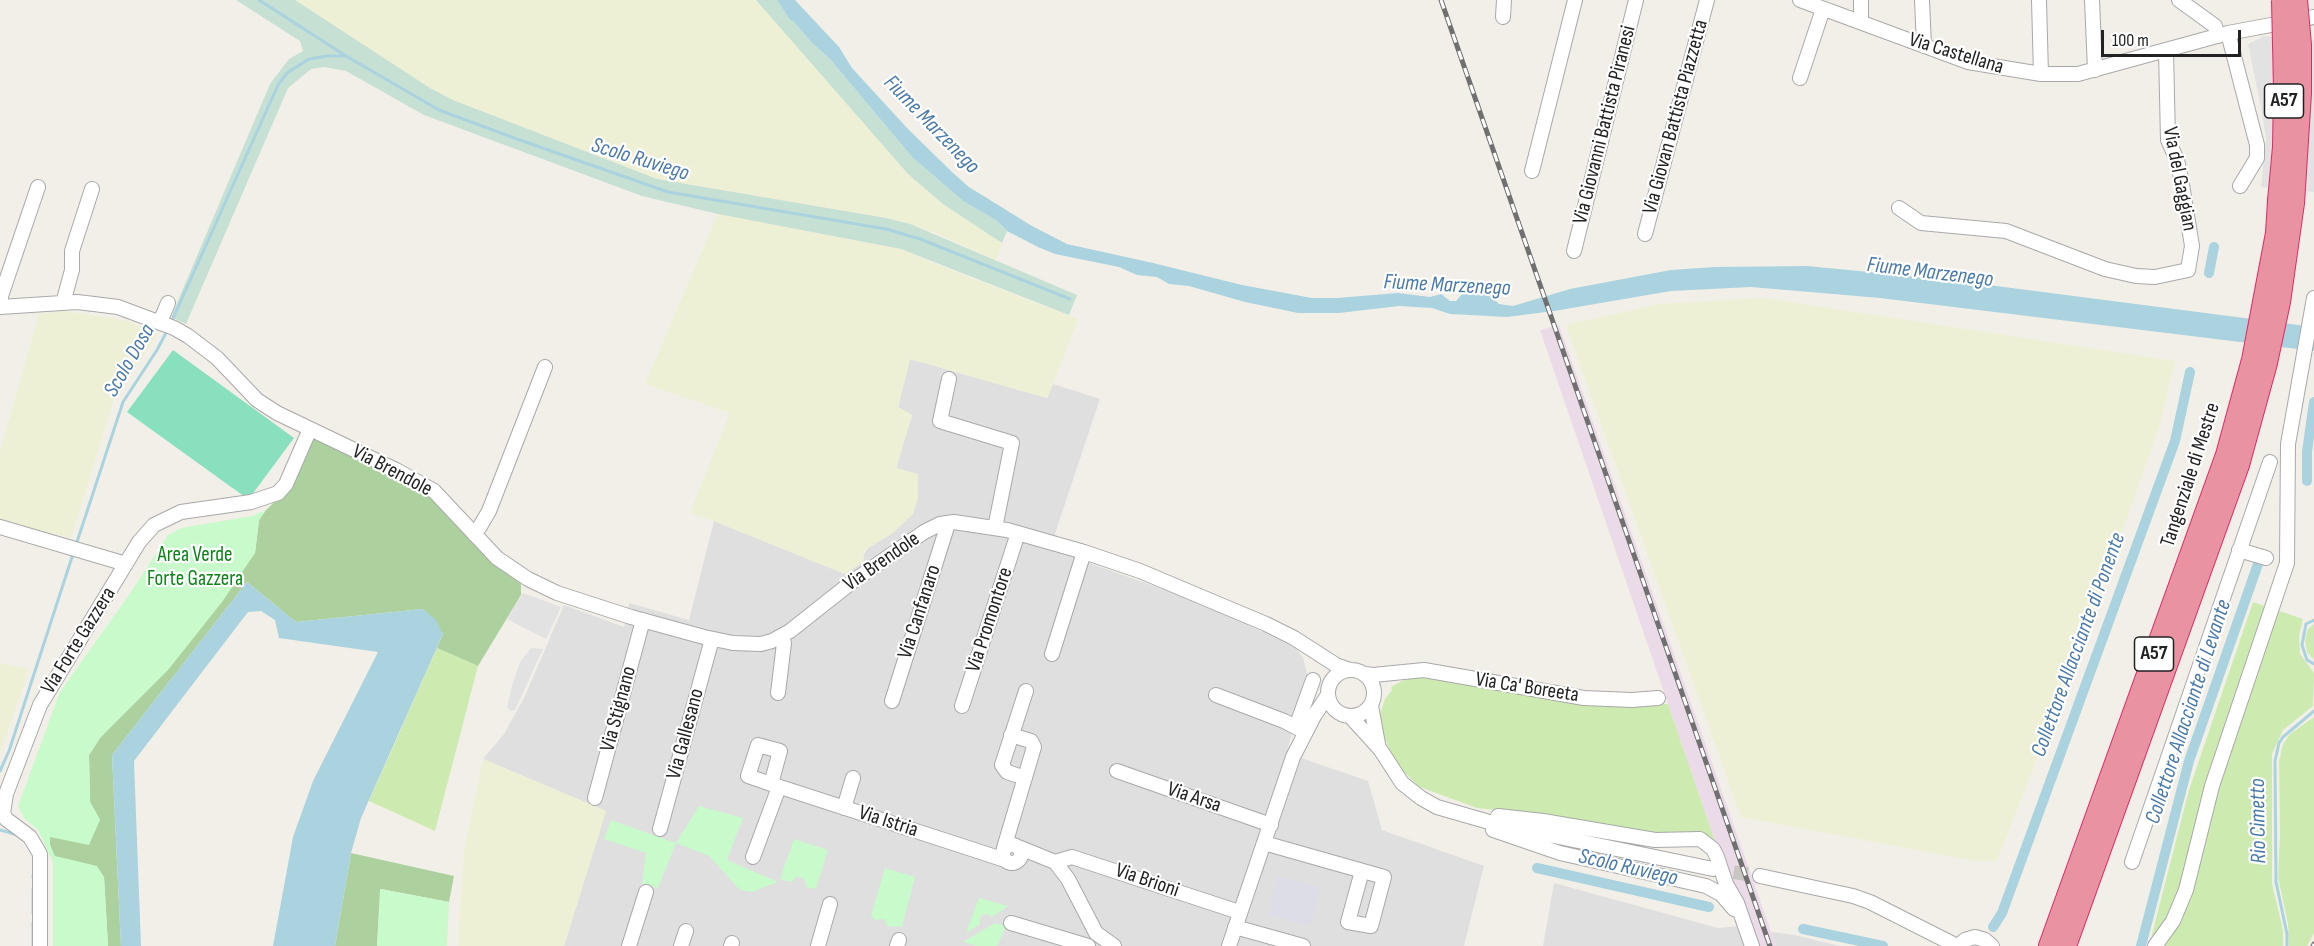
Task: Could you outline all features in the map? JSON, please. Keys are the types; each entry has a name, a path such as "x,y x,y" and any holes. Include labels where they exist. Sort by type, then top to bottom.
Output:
{"highway":[{"name":"Tangenziale di Mestre","path":"2282,0 2286,202"},
{"name":"Tangenziale di Mestre","path":"2066,946 2239,465 2272,301 2276,233 2286,202 2301,93 2301,45 2297,0"},
{"name":"Tangenziale di Mestre","path":"2049,946 2259,362"}],"street":[{"path":"1503,17 1504,0"},
{"path":"1532,171 1575,0"},
{"name":"Via Giovanni Battista Piranesi","path":"1574,251 1636,0"},
{"name":"Via Giovan Battista Piazzetta","path":"1645,234 1707,0"},
{"name":"Via Castellana","path":"1800,0 1968,62 2041,74 2078,74 2223,35 2314,17"},
{"path":"1861,0 1861,22"},
{"path":"1922,0 1924,46"},
{"path":"2039,0 2041,74"},
{"path":"2092,0 2096,70"},
{"path":"2179,0 2215,26 2223,35 2257,145 2257,158 2240,186"},
{"path":"1800,78 1823,9"},
{"name":"Via Castellana","path":"2292,23 2314,31"},
{"name":"Via del Gaggian","path":"1899,208 1921,224 2006,231 2105,269 2126,274 2155,277 2188,270 2192,246 2179,169 2168,140 2166,51"},
{"path":"1,307 1,296 38,187"},
{"path":"63,303 72,270 72,250 92,189"},
{"name":"Via Brendole","path":"1,307 63,303 94,304 118,308 167,325 188,336 217,358 266,406 434,491 445,500 497,558 514,572 537,585 643,620 712,639 755,644 766,643 781,637 911,540 946,522"},
{"path":"167,325 168,303"},
{"path":"2155,946 2173,921 2186,890 2212,786 2287,563 2288,444 2313,303"},
{"path":"474,534 489,511 545,367"},
{"path":"949,379 940,421 1011,443 994,528"},
{"name":"Via Forte Gazzera","path":"40,946 40,854 30,837 1,815 6,794 40,705 139,542 154,525 181,512 251,502 278,493 286,484 310,429"},
{"path":"2132,862 2270,462"},
{"path":"946,522 1018,533 1084,552 1140,571 1266,624 1336,665 1365,674 1374,687 1373,724 1380,749 1394,773 1412,792 1429,803 1484,827 1552,850 1706,886 1721,894 1743,920"},
{"name":"Via Canfanaro","path":"892,701 947,527 946,522"},
{"path":"0,527 126,564"},
{"name":"Via Promontore","path":"962,706 1018,533"},
{"path":"2239,550 2261,557"},
{"path":"1052,654 1084,552"},
{"name":"Via Stignano","path":"595,798 643,620"},
{"path":"778,693 784,643 781,637"},
{"name":"Via Gallesano","path":"660,829 712,639"},
{"path":"1311,649 1325,669 1329,702 1380,749"},
{"path":"1303,729 1338,674 1350,670"},
{"name":"Via Ca' Boreeta","path":"1365,674 1424,670 1584,698 1632,700 1658,698"},
{"path":"1303,729 1324,717 1359,715 1397,673"},
{"path":"1229,946 1303,729 1313,680"},
{"path":"1025,778 1002,768 1026,691"},
{"path":"1216,695 1303,729"},
{"path":"1009,852 1034,744 1011,735"},
{"name":"Via Arsa","path":"1117,771 1271,825"},
{"path":"844,808 853,778"},
{"name":"Via Istria","path":"753,857 775,786 844,808 1055,862"},
{"path":"1455,813 1496,824 1713,869"},
{"path":"1455,813 1543,821 1655,840 1700,839 1713,849 1752,946"},
{"path":"1264,843 1362,871"},
{"name":"Via Brioni","path":"1055,862 1072,856 1239,912"},
{"path":"1055,862 1068,879 1094,931 1104,944"},
{"path":"1760,876 1853,896 1870,902 1958,946 1965,940 1975,937 1985,940 1992,946"},
{"path":"629,946 646,892"},
{"path":"818,946 830,904"},
{"path":"1011,923 1088,946"},
{"path":"1235,927 1293,945"},
{"path":"681,946 686,931"}],"shaded area":[{"path":"2264,36 2314,40 2314,192 2261,187 2266,139 2248,44"},
{"path":"1559,325 1776,946 1758,946 1717,847 1540,330"},
{"path":"910,359 1047,398 1053,384 1100,399 1050,549 1204,604 1296,648 1303,658 1308,677 1287,753 1368,781 1382,830 1484,866 1464,946 564,946 606,811 483,759 504,734 525,696 564,605 624,627 629,603 689,620 714,521 845,574 869,547 896,469 912,415 898,407"},
{"path":"523,593 561,607 546,639 507,619"},
{"path":"531,648 543,649 515,710 511,711 507,707 513,682 520,662"},
{"path":"1278,876 1320,888 1310,926 1268,914"},
{"path":"1554,883 1718,928 1750,925 1758,946 1543,946"},
{"path":"1771,932 1794,935 1840,946 1776,946"}],"green space":[{"path":"236,0 295,0 430,88 453,100 657,179 910,224 1077,295 1069,315 901,249 718,214 642,196 424,115 346,71 324,67 311,69 288,88 186,324 171,317 270,84 289,59 303,51 300,41"},
{"path":"295,0 756,0 908,174 943,204 1002,243 996,260 933,232 886,218 657,179 453,100 430,88"},
{"path":"756,0 777,0 790,20 830,59 912,157 963,201 996,220 1007,231 1002,243 943,204 908,174"},
{"path":"718,214 901,249 1078,319 1047,398 910,359 898,407 912,415 896,468 918,474 918,498 913,514 893,533 865,550 863,562 845,574 690,513 730,413 645,384"},
{"path":"1764,298 2175,361 2160,424 2083,642 1997,860 1975,861 1741,817 1566,325 1659,304"},
{"path":"66,311 128,321 158,334 113,402 71,538 0,520 0,452 39,314"},
{"path":"173,350 294,438 251,496 245,497 127,412"},
{"path":"315,438 396,473 433,497 495,565 521,584 521,595 478,666 437,648 443,634 423,609 296,622 247,582 112,755 121,946 108,946 104,877 54,856 50,837 100,820 90,802 89,755 100,738 255,553 259,520 290,487 311,439"},
{"name":"Area Verde Forte Gazzera","path":"266,510 259,520 255,553 222,602 168,670 100,738 89,755 90,802 100,820 89,845 50,837 50,845 55,856 97,866 104,877 108,946 53,946 53,862 38,830 24,818 18,806 60,692 131,592 168,535 181,528 252,516"},
{"path":"2253,602 2303,619 2299,635 2300,654 2314,673 2313,706 2283,730 2272,754 2272,884 2283,930 2283,946 2149,946 2189,790"},
{"path":"2314,624 2314,660 2307,652 2305,640 2308,629"},
{"path":"437,648 478,666 435,831 369,801"},
{"path":"0,663 29,669 0,754"},
{"path":"1424,676 1583,702 1668,704 1717,847 1553,816 1477,808 1420,787 1403,771 1392,755 1380,727 1382,724 1380,714 1385,699 1392,690 1391,687 1404,680"},
{"path":"2314,717 2314,933 2307,946 2289,946 2288,924 2278,877 2279,761 2283,744 2290,734"},
{"path":"483,759 606,811 564,946 458,946 464,851"},
{"path":"699,806 743,818 727,860 778,882 752,892 740,890 709,856 676,843"},
{"path":"611,820 676,843 658,888 642,883 646,853 604,839"},
{"path":"794,839 828,850 816,889 806,887 805,880 801,877 796,877 792,882 780,879"},
{"path":"351,853 454,876 449,902 381,889 377,946 335,946"},
{"path":"885,868 915,877 902,927 887,926 884,919 875,920 871,916"},
{"path":"380,889 449,902 447,946 377,946"},
{"path":"979,898 1008,906 992,917 987,914 982,915 980,924 966,933"},
{"path":"995,923 1006,926 997,946 977,946 963,942"}],"water":[{"path":"777,0 795,0 839,47 852,68 908,129 953,173 969,187 1032,226 1067,244 1242,285 1312,298 1398,293 1430,297 1441,294 1450,301 1456,301 1467,288 1474,286 1485,288 1499,304 1513,306 1570,289 1671,270 1807,266 1942,279 2314,327 2314,351 1880,298 1751,287 1671,291 1507,317 1450,314 1432,308 1399,306 1339,313 1298,313 1245,302 1189,286 1169,284 1157,277 1137,275 1119,267 1055,254 1007,231 996,220 963,201 912,157 830,59 790,20"},
{"path":"247,582 296,622 423,609 435,619 443,634 361,818 351,853 335,946 273,946 293,837 313,781 378,652 279,638 275,620 261,611 248,612 134,761 141,946 121,946 112,755"}],"waterway":[{"name":"Scolo Ruviego","path":"259,0 346,56 439,110 517,139 668,192 886,229 920,239 1070,299"},
{"name":"Scolo Dosa","path":"171,323 278,85 287,73 309,59 345,56"},
{"name":"Collettore Allacciante di Ponente","path":"2209,273 2214,247"},
{"name":"Scolo Dosa","path":"76,545 123,402 168,329"},
{"name":"Collettore Allacciante di Ponente","path":"1993,927 2002,913 2175,441 2190,372"},
{"name":"Collettore Allacciante di Levante","path":"2307,481 2307,452 2314,402"},
{"name":"Scolo Dosa","path":"0,771 9,751 73,554"},
{"name":"Collettore Allacciante di Levante","path":"2141,946 2189,761 2259,561"},
{"name":"Rio Cimetto","path":"2314,620 2306,624 2302,645 2307,660 2314,664"},
{"name":"Rio Cimetto","path":"2287,946 2287,934 2276,882 2275,761 2279,743 2283,737 2314,711"},
{"path":"0,830 18,835"},
{"path":"33,878 34,868"},
{"name":"Scolo Ruviego","path":"1537,868 1709,907"},
{"path":"33,889 33,913"},
{"path":"33,922 33,946"},
{"path":"1803,929 1883,946"}],"tunnel":[{"path":"1713,869 1760,876"}],"railway":[{"path":"1441,0 1770,946"}],"water label":[{"name":"Fiume Marzenego","path":"931,125"},
{"name":"Fiume Marzenego","path":"1930,273"},
{"name":"Fiume Marzenego","path":"1447,286"}]}
